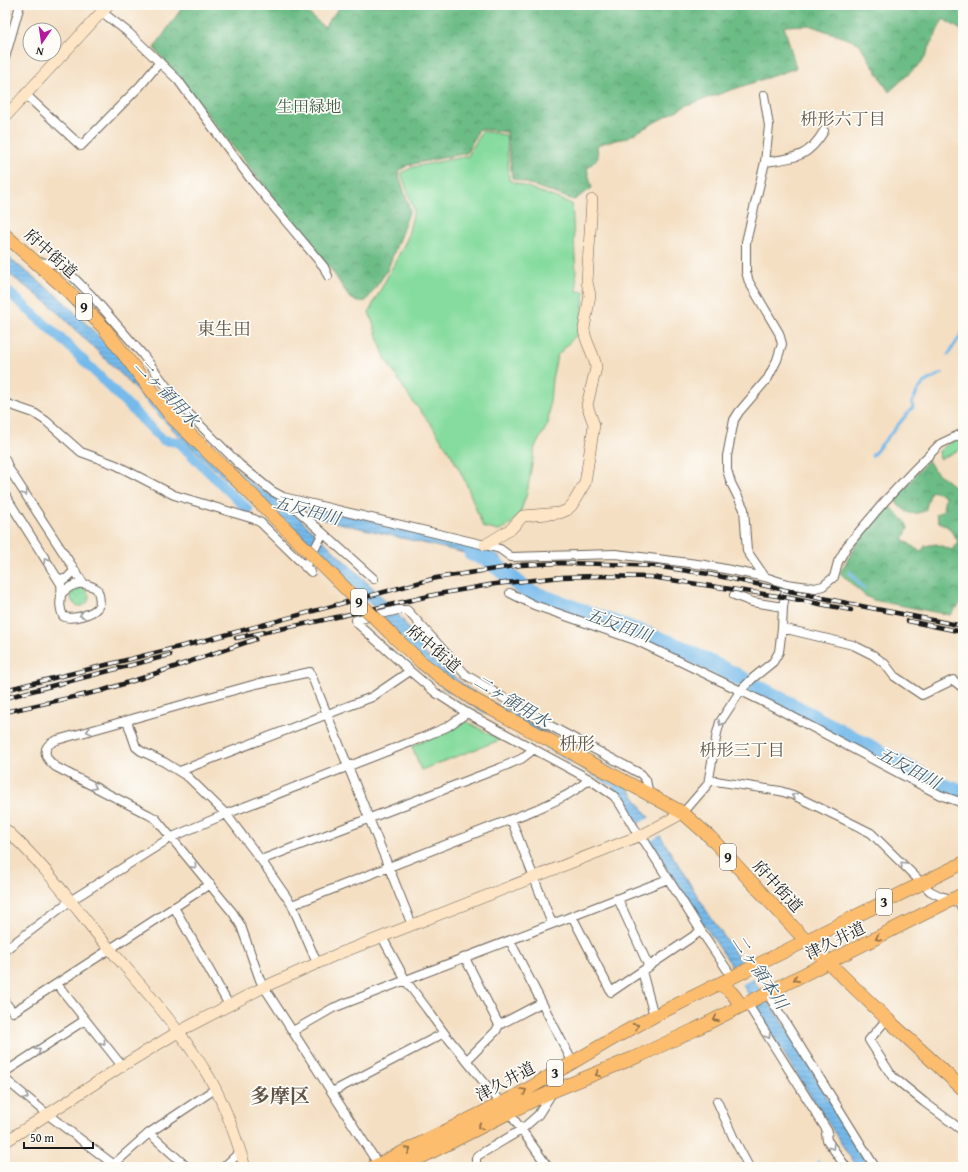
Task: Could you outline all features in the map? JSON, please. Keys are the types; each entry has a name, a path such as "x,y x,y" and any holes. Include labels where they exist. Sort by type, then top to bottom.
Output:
{"main road":[{"name":"府中街道","path":"5,235 68,291 104,328 171,416 252,494 390,633 421,662 473,699 682,813 711,838 828,963 963,1089"},
{"name":"津久井道","path":"402,1167 505,1108 573,1063 654,1016 963,863"},
{"name":"津久井道","path":"766,994 960,896"},
{"path":"719,984 728,988 747,1004"},
{"name":"3","path":"747,1004 766,994"},
{"name":"津久井道","path":"377,1166 505,1108 553,1091 641,1055 747,1004"}],"street":[{"path":"5,58 20,5"},
{"path":"5,117 105,8 178,80 249,177 324,267 328,276"},
{"path":"25,94 81,146 140,86 160,62"},
{"path":"764,95 769,126 765,162 746,242 746,272 749,282 779,334 782,344 777,360 768,378 734,420 727,456 727,470 731,483 744,509 747,551 764,577"},
{"path":"765,162 788,159 805,153 816,144 824,131"},
{"path":"485,545 511,529 523,516 560,513 567,510 572,505 585,482 594,425 587,405 596,368 596,362 584,335 590,295 587,282 592,200"},
{"path":"36,262 58,264 72,276 92,296 143,355 181,406 240,465 272,491 286,500 312,524 322,536 374,579"},
{"path":"5,403 34,413 46,421 81,452 116,465 174,495 254,519 308,567 322,536"},
{"path":"286,500 485,545 500,549 511,557 615,554 705,565 764,577 788,584 815,588 828,583 834,578 838,562 847,546 886,501 940,444 963,433"},
{"path":"5,459 9,469 83,583"},
{"path":"5,495 61,584 60,605 63,616 69,619 92,613 100,604 98,589 83,583 72,585 61,594"},
{"path":"57,578 66,579 73,572 73,567"},
{"path":"5,1142 122,1066 178,1032 264,987 317,963 641,835 682,813 708,784 720,722 752,678 773,662 779,652 783,607 788,584"},
{"path":"510,593 534,605 635,640 743,690 940,795 963,803"},
{"path":"734,595 752,602 783,607"},
{"path":"644,792 646,780 641,774 545,723 466,676 407,610 398,610 378,616 356,620 357,623 436,693 467,713 589,779 614,796 641,835 701,931 733,977"},
{"path":"782,628 860,648 885,664 894,676 922,695 953,680 963,688"},
{"path":"180,771 372,697 410,671"},
{"path":"377,1166 332,1092 264,987 241,926 233,913 210,884 170,838 156,819 149,814 60,769 52,764 46,756 45,751 51,743 57,740 256,684 310,672 412,925"},
{"path":"5,950 70,901 170,838 226,814 447,727 467,713"},
{"path":"127,721 136,747 180,771 226,814 261,860 292,905 317,963"},
{"path":"261,860 500,768 521,759 534,749"},
{"path":"292,905 512,820 558,799 584,784 589,779"},
{"path":"709,780 780,791 793,795 836,815 871,833 921,884 939,896 948,899 960,896 963,910"},
{"path":"512,820 552,924"},
{"path":"7,834 31,855 178,1032 208,1076 215,1089 231,1126 245,1167"},
{"path":"293,1032 333,1008 668,879"},
{"path":"5,1002 14,1012 210,884"},
{"path":"618,899 649,966"},
{"path":"174,908 229,1005"},
{"path":"572,916 611,992 701,931"},
{"path":"382,937 406,981 444,1033 505,1108 548,1167"},
{"path":"510,941 573,1063"},
{"path":"465,958 499,1025"},
{"path":"642,972 654,1016"},
{"path":"57,984 122,1066"},
{"path":"766,994 875,1167"},
{"path":"467,1060 496,1031 499,1025 541,1003"},
{"path":"747,1004 828,1132 826,1134 827,1140 846,1167"},
{"path":"887,1019 868,1040 874,1050 892,1076 963,1131"},
{"path":"5,1072 85,1020"},
{"path":"332,1092 444,1033"},
{"path":"5,1079 47,1114 116,1166 149,1133 215,1089"},
{"path":"476,1167 476,1159 478,1156 521,1130 538,1115 553,1091"},
{"path":"717,1101 734,1139 749,1167"},
{"path":"149,1133 187,1167"},
{"path":"224,1167 240,1152"}],"green space":[{"name":"生田緑地","path":"184,5 299,5 324,27 341,5 963,5 963,31 943,19 923,61 889,92 859,43 809,25 784,26 796,68 687,105 626,138 603,143 597,146 598,158 587,169 592,188 574,200 512,178 507,132 479,129 467,153 408,165 398,172 410,210 387,271 366,301 357,302 349,297 333,272 154,48"},
{"path":"482,131 506,135 509,180 572,204 577,291 585,292 578,333 557,356 552,379 548,424 535,447 527,493 520,513 510,525 498,531 483,527 466,483 452,456 433,427 410,398 385,358 369,312 407,239 414,210 401,173 413,167 468,156"},
{"path":"963,437 963,448 940,459 939,451 948,444"},
{"path":"928,460 934,470 961,492 958,501 963,503 963,601 950,615 873,600 864,595 840,573 856,545 881,512 890,507 905,521 908,528 903,539 916,549 922,551 925,546 936,544 952,550 958,541 948,527 939,522 936,514 943,511 945,495 931,491 925,511 919,513 907,512 894,500"},
{"path":"80,588 86,591 89,597 86,603 80,606 74,603 71,597 74,591"},
{"path":"464,720 500,740 421,770 412,746 449,730"}],"water":[{"path":"5,255 60,298 216,452 259,488 273,496 300,504 380,522 491,551 502,559 486,562 477,556 314,517 299,518 374,589 402,619 426,655 469,689 616,771 648,816 708,913 792,1037 870,1167 857,1167 848,1154 779,1046 730,963 669,873 651,842 612,786 446,690 414,663 385,618 305,544 249,501 165,422 129,382 49,304 5,271"}],"pier":[{"path":"279,500 299,502 318,520 299,518"},
{"path":"651,817 661,835 648,842 638,824"},
{"path":"744,961 754,978 741,985 731,968"}],"waterway":[{"path":"5,289 65,342 163,440 178,442 248,510"},
{"path":"948,355 963,332"},
{"path":"872,456 913,407 912,403 918,390 925,382 942,373"},
{"name":"五反田川","path":"472,553 486,557 528,592 671,644 736,676 943,787 963,793"},
{"path":"850,572 864,589"},
{"name":"二ヶ領本川","path":"551,600 556,607"},
{"path":"816,1167 818,1162"}],"railway":[{"path":"5,690 199,642 436,578 521,565 561,563 654,566 709,574 963,626"},
{"path":"236,638 438,594 495,584 562,577 651,577 784,597 851,610"},
{"path":"908,621 963,632"},
{"path":"5,712 101,691 256,639"},
{"path":"5,698 170,655"}],"district":[{"name":"枡形六丁目","path":"843,119"},
{"name":"東生田","path":"224,329"},
{"name":"枡形","path":"577,744"},
{"name":"枡形三丁目","path":"742,750"},
{"name":"多摩区","path":"280,1096"}],"water label":[{"name":"二ヶ領用水","path":"167,393"},
{"name":"二ヶ領用水","path":"512,701"}]}
